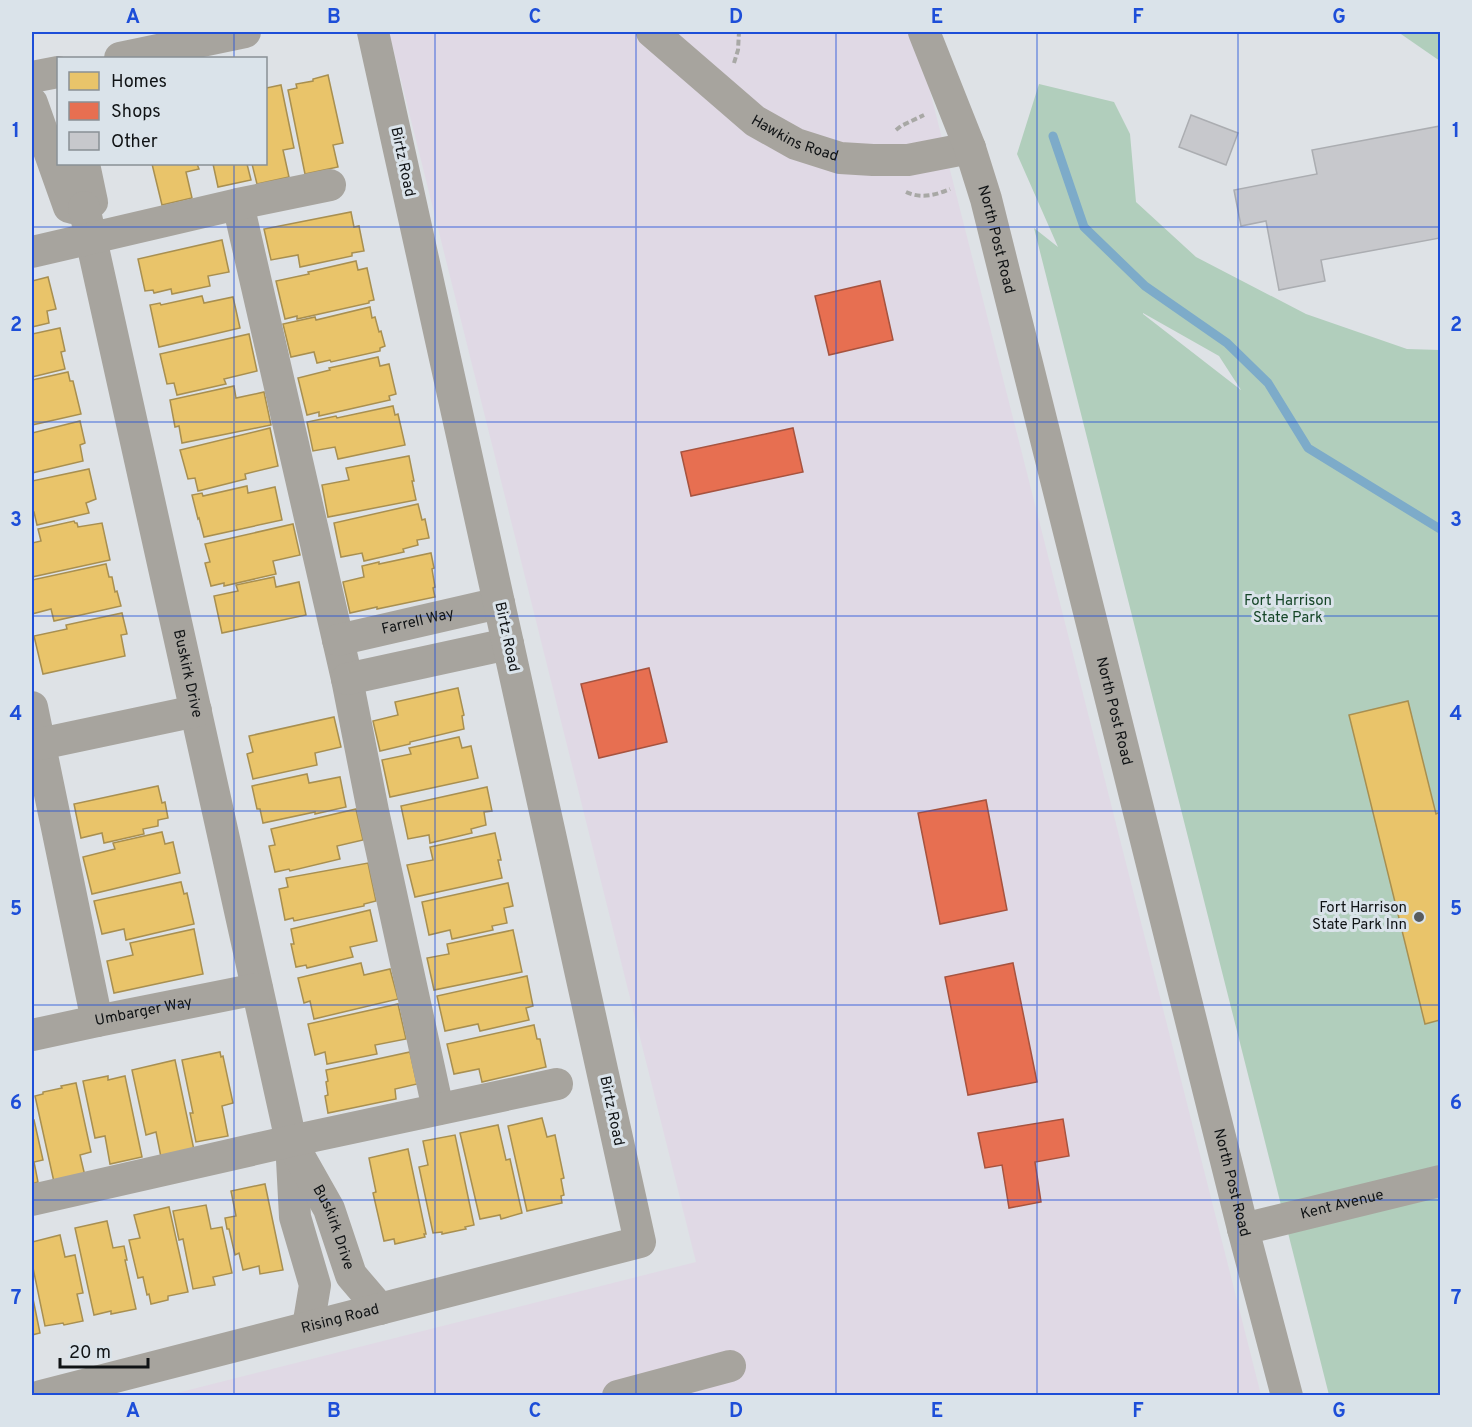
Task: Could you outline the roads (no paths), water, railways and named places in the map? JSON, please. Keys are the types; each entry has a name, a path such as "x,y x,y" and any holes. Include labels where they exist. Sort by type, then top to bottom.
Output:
{"street":[{"path":"125,57 245,32"},
{"name":"Birtz Road","path":"373,32 640,1242"},
{"name":"Hawkins Road","path":"652,32 755,121 796,144 840,158 873,160 908,160 970,148"},
{"name":"North Post Road","path":"924,32 970,148 986,199 1243,1229 1287,1395"},
{"path":"32,77 57,72"},
{"path":"32,104 69,207 84,207"},
{"name":"Buskirk Drive","path":"84,165 92,200 84,207 90,238 291,1142 295,1217 315,1285 308,1327"},
{"path":"32,252 330,185"},
{"path":"238,204 347,679 373,812 438,1109"},
{"name":"Farrell Way","path":"338,640 499,603"},
{"path":"347,679 508,644"},
{"path":"32,707 97,1021"},
{"path":"40,744 196,711"},
{"name":"Umbarger Way","path":"32,1035 257,989"},
{"path":"32,1200 557,1084"},
{"name":"Buskirk Drive","path":"291,1142 329,1209 351,1275 380,1309"},
{"name":"Kent Avenue","path":"1243,1229 1440,1181"},
{"name":"Rising Road","path":"41,1395 640,1242"},
{"path":"618,1395 730,1366"}],"waterway":[{"path":"1053,136 1084,227 1145,286 1227,343 1268,383 1308,448 1440,529"}],"place":[{"name":"Fort Harrison State Park Inn","path":"1419,917"}],"park label":[{"name":"Fort Harrison State Park","path":"1288,610"}]}
